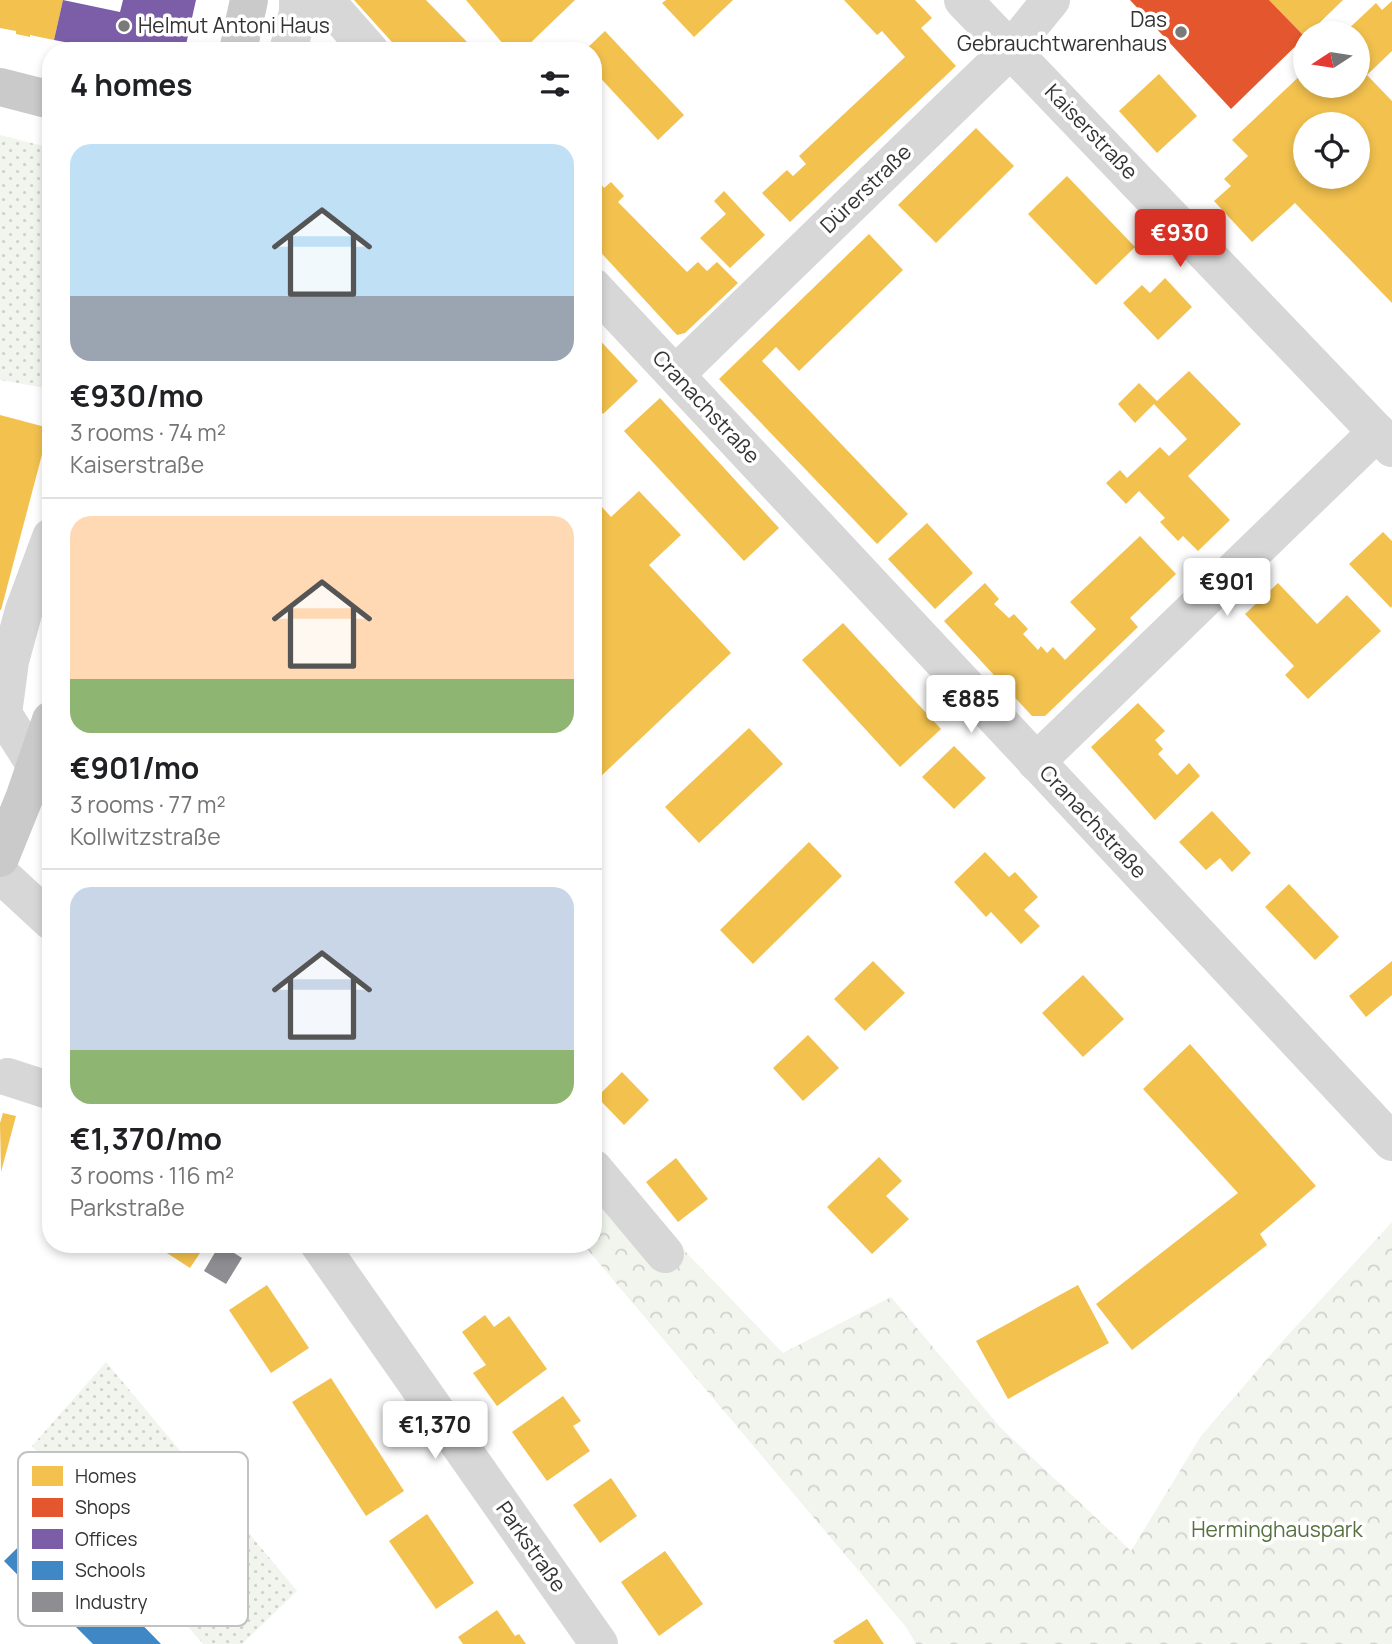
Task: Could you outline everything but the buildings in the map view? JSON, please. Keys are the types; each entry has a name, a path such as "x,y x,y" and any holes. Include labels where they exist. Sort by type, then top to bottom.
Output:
{"main road":[{"path":"240,42 250,0"},
{"path":"0,87 42,98"},
{"path":"0,858 42,766"}],"street":[{"path":"290,42 298,12 298,0"},
{"path":"324,0 362,42"},
{"name":"Kaiserstraße","path":"963,0 1385,440"},
{"name":"Dürerstraße","path":"676,374 1011,49 1051,0"},
{"name":"Cranachstraße","path":"602,296 1392,1142"},
{"path":"1036,762 1385,440"},
{"path":"42,561 24,610 10,662 3,714 42,763"},
{"path":"0,874 42,913"},
{"path":"8,1077 42,1088"},
{"path":"602,1179 664,1254"},
{"name":"Parkstraße","path":"325,1253 598,1644"}],"green space":[{"path":"0,135 42,146 42,387 0,380"},
{"name":"Herminghauspark","path":"602,1165 783,1353 891,1297 1000,1427 1131,1551 1201,1436 1279,1345 1392,1222 1392,1644 916,1644 906,1627 591,1253 602,1253"},
{"path":"106,1362 181,1452 37,1452 32,1446"},
{"path":"248,1532 297,1591 242,1644 203,1644 187,1626 248,1626"}],"place":[{"name":"Helmut Antoni Haus","path":"124,26"},
{"name":"Das Gebrauchtwarenhaus","path":"1181,32"}]}
